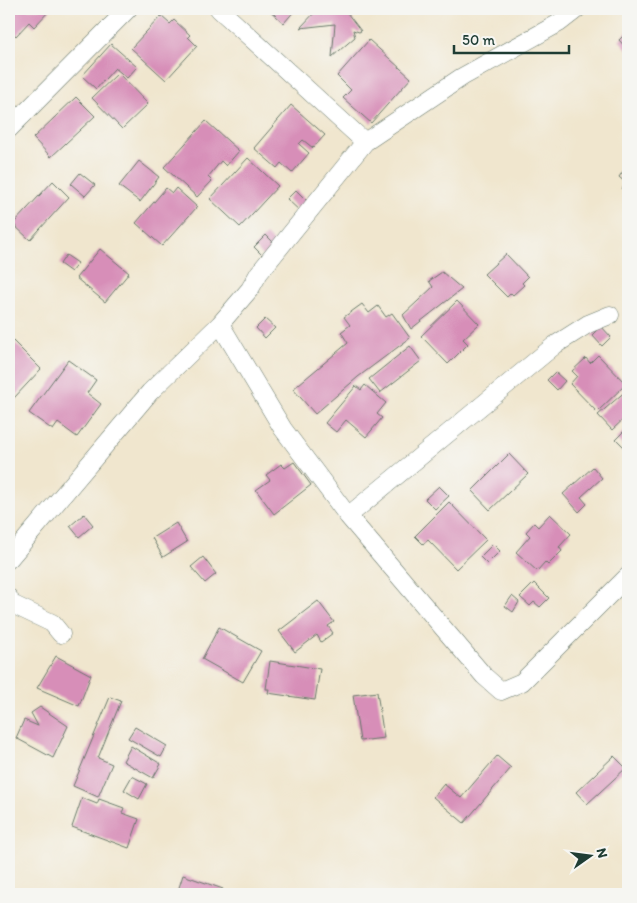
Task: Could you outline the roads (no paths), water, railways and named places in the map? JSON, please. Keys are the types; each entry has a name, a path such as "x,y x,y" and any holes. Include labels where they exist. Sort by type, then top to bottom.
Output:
{"street":[{"path":"9,129 128,9"},
{"path":"219,9 365,142"},
{"path":"9,559 150,392 220,324 250,289 259,273 365,142 462,78 559,23 577,9"},
{"path":"348,516 555,345 588,324 610,315"},
{"path":"220,324 283,429 348,516 484,676 501,691 522,682 628,576"},
{"path":"9,598 12,604 52,623 61,634"}]}
